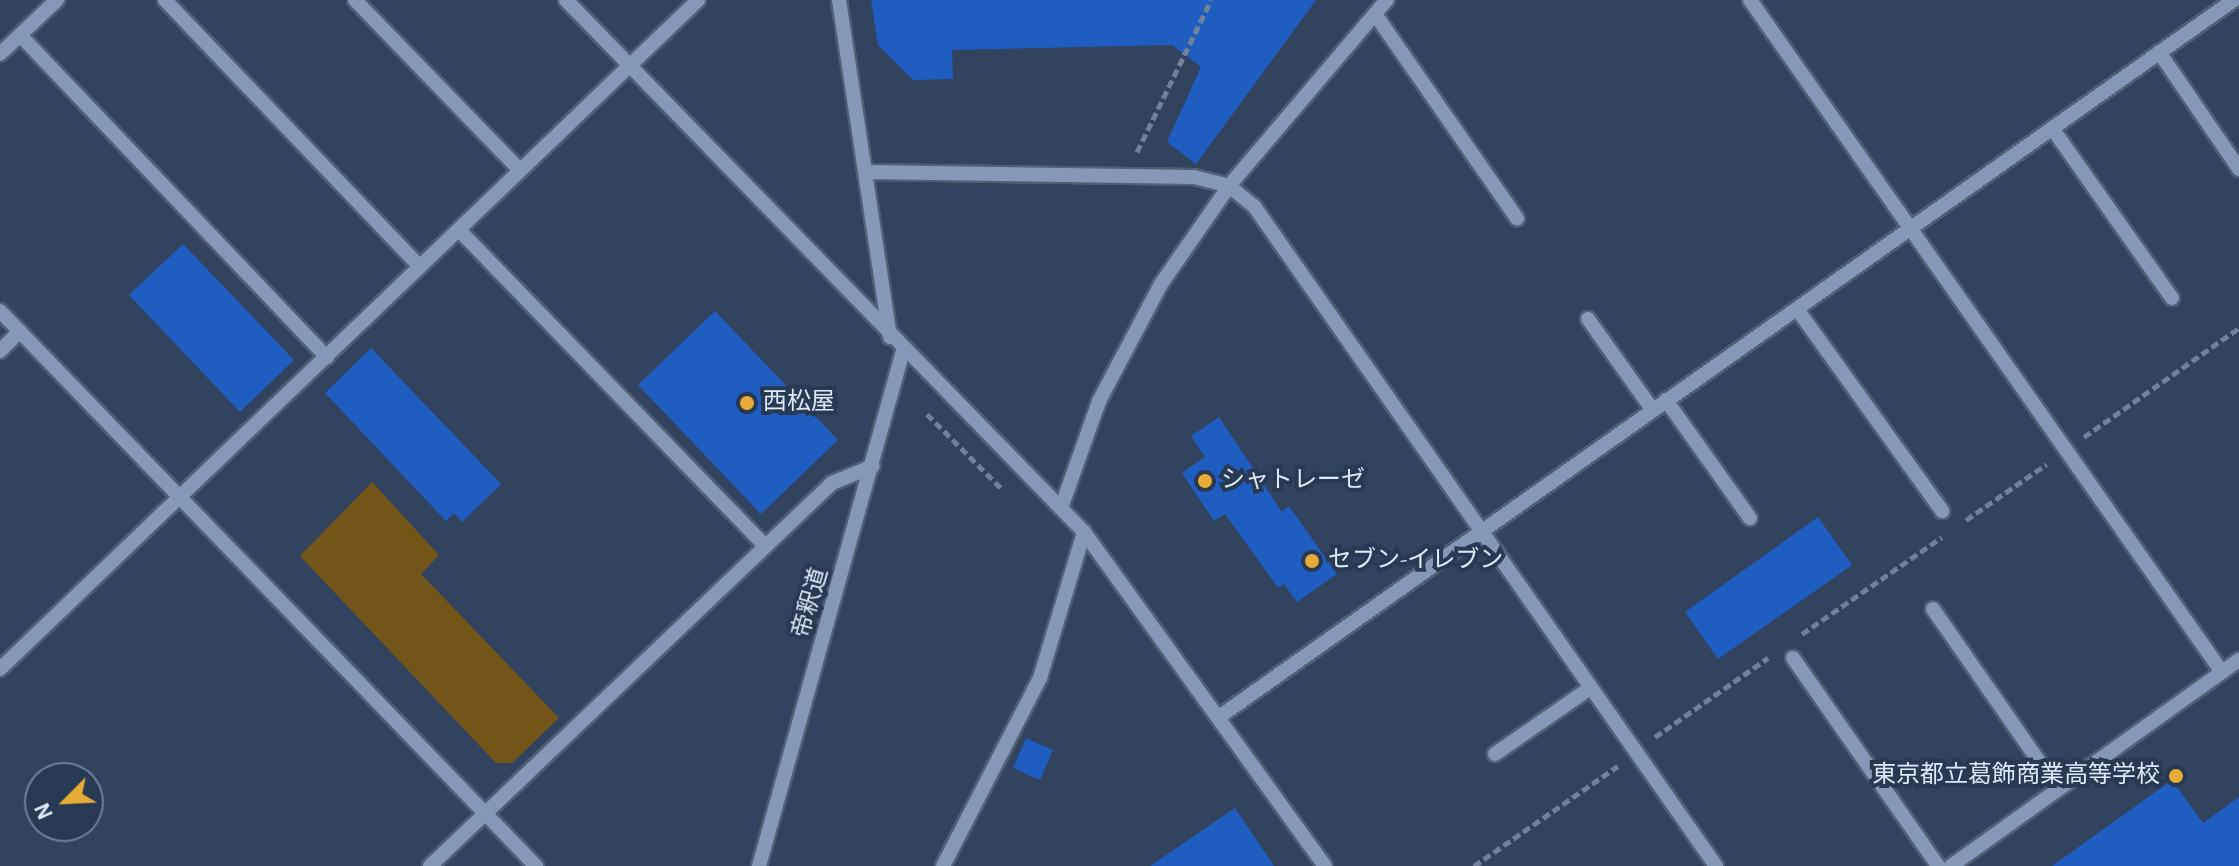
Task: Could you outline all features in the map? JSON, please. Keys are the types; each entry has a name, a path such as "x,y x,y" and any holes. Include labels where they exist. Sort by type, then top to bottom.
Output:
{"street":[{"path":"0,54 57,0"},
{"path":"165,0 420,267"},
{"path":"355,0 520,170"},
{"path":"566,0 903,351 1084,532 1325,866"},
{"path":"0,669 698,0"},
{"path":"839,0 868,172 890,337"},
{"path":"1061,508 1120,359 1161,284 1229,186 1387,0"},
{"path":"1750,0 2222,672"},
{"path":"1219,717 2234,0"},
{"path":"1375,14 1517,218"},
{"path":"20,35 327,357"},
{"path":"2159,52 2236,160"},
{"path":"2052,128 2172,298"},
{"path":"868,172 1194,177 1229,186 1254,206 1481,529 1589,689 1716,866"},
{"path":"459,230 765,546"},
{"path":"1797,309 1942,511"},
{"path":"0,311 536,866"},
{"path":"1588,319 1652,409"},
{"path":"0,351 20,331"},
{"name":"帝釈道","path":"759,866 903,351"},
{"path":"1666,400 1750,518"},
{"path":"430,866 832,483 873,466"},
{"path":"943,866 1040,678 1084,532"},
{"path":"1933,609 2058,789"},
{"path":"1793,658 1938,866"},
{"path":"1951,866 2239,660"},
{"path":"1495,754 1589,689"}],"path":[{"path":"1126,175 1211,0"},
{"path":"927,414 1005,493"},
{"path":"1474,866 1618,766"}],"shaded area":[{"path":"372,482 439,555 421,574 559,718 512,763 496,763 300,556"}],"building":[{"path":"871,0 1316,0 1196,164 1167,142 1201,67 1172,45 952,50 953,79 913,80 878,45"},
{"path":"183,244 294,360 240,412 129,295"},
{"path":"715,311 838,440 761,514 638,385"},
{"path":"371,348 501,484 462,522 454,513 446,521 325,393"},
{"path":"1219,417 1282,512 1289,506 1337,574 1297,602 1284,584 1278,588 1225,514 1214,521 1182,473 1205,457 1191,436"},
{"path":"1818,517 1852,565 1718,659 1685,612"},
{"path":"1026,738 1053,750 1040,780 1013,768"},
{"path":"2172,780 2203,823 2239,797 2239,866 2052,866"},
{"path":"1235,808 1274,866 1150,866"}],"place":[{"name":"西松屋","path":"747,403"},
{"name":"シャトレーゼ","path":"1205,481"},
{"name":"セブン-イレブン","path":"1312,561"},
{"name":"東京都立葛飾商業高等学校","path":"2176,776"}]}
